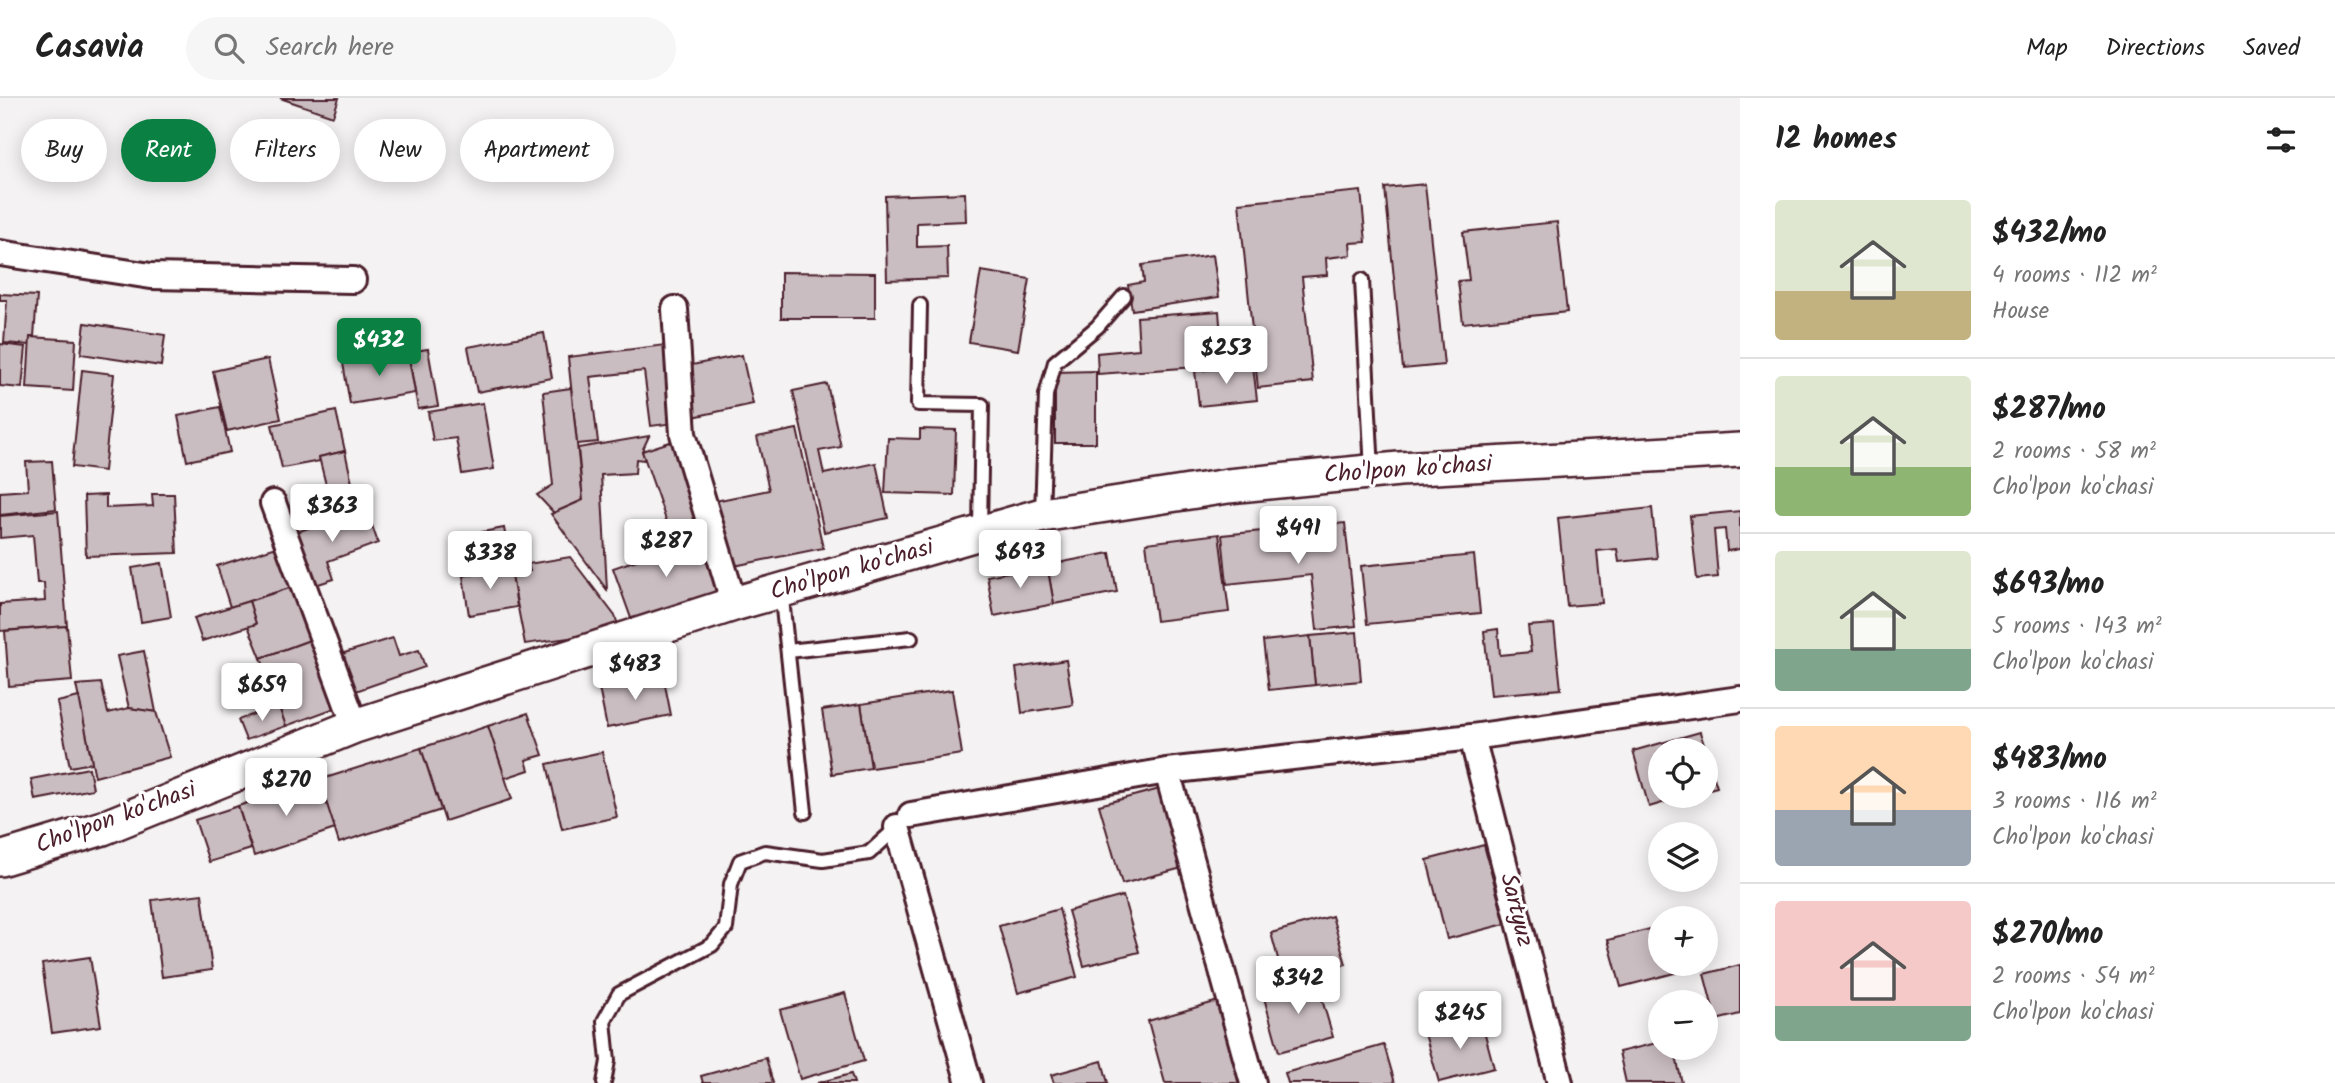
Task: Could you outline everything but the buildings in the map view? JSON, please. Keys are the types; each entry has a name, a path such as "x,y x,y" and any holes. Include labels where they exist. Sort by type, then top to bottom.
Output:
{"main road":[{"name":"Cho'lpon ko'chasi","path":"0,859 103,828 355,726 734,604 1042,515 1228,486 1372,472 1740,450"}],"street":[{"path":"0,253 151,276 353,280"},
{"path":"675,309 682,434 734,604"},
{"path":"273,503 355,726"},
{"path":"969,1083 904,821 1167,771 1472,737 1740,699"},
{"name":"Sartyuz","path":"1472,737 1560,1083"},
{"path":"1167,771 1253,1083"}],"lane":[{"path":"1362,280 1372,472"},
{"path":"1042,515 1046,395 1055,362 1097,327 1124,296"},
{"path":"920,305 918,404 982,405 980,533"},
{"path":"781,590 805,813"},
{"path":"788,651 911,638"},
{"path":"604,1083 608,1061 604,1021 619,994 712,944 726,929 731,884 740,861 765,852 822,860 869,853 904,821"}]}
